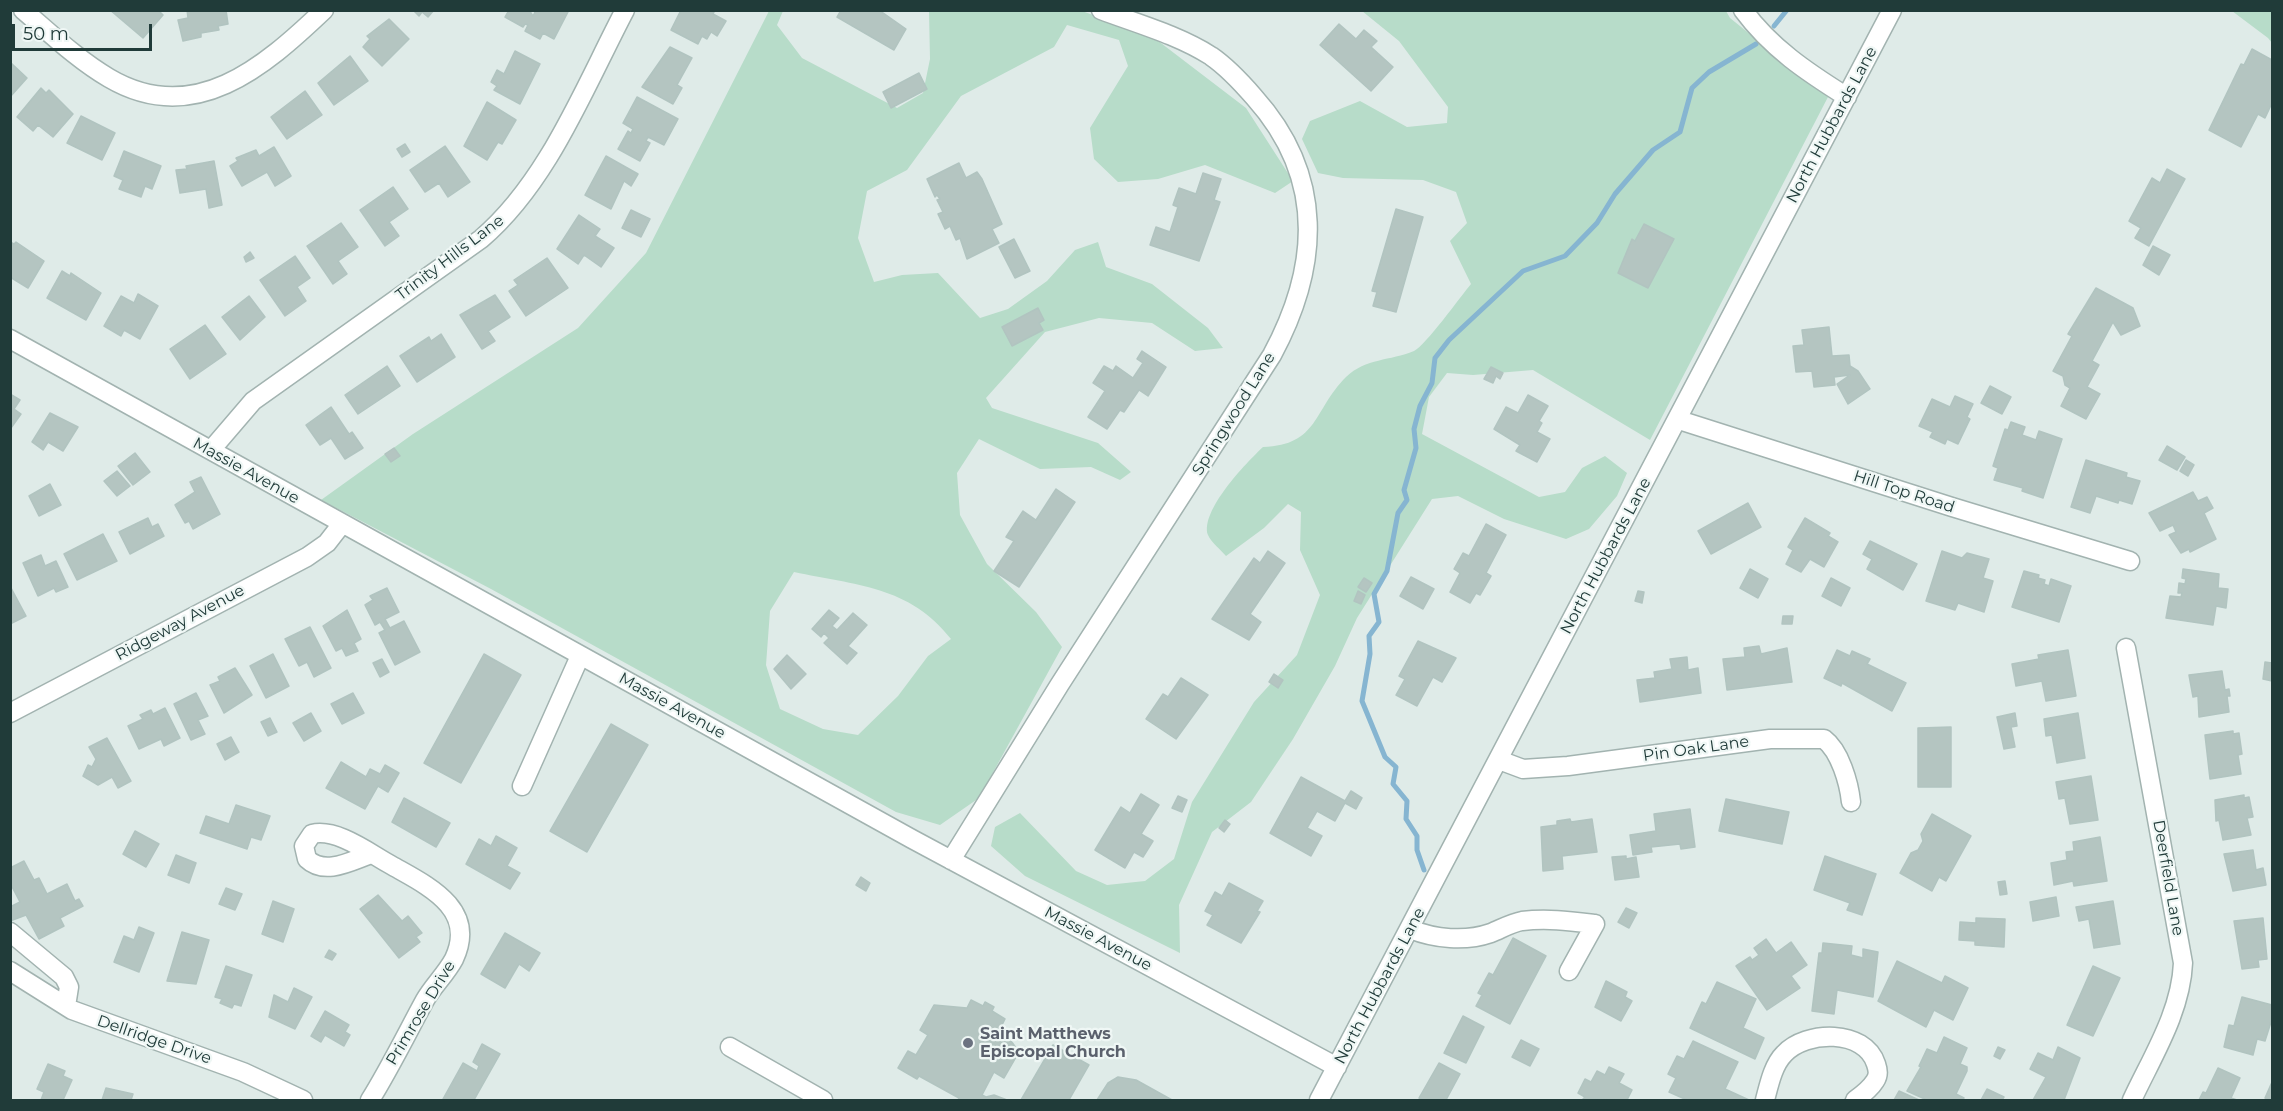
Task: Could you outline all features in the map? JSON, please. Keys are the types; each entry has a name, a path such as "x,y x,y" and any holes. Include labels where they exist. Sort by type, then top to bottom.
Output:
{"street":[{"path":"23,10 108,78 140,92 180,98 198,96 224,86 264,61 324,10"},
{"name":"Trinity Hills Lane","path":"211,450 253,401 481,239 512,211 537,177 625,10"},
{"name":"Springwood Lane","path":"951,860 1055,692 1272,355 1299,296 1307,263 1308,211 1303,186 1293,157 1266,110 1240,81 1211,56 1178,38 1101,10"},
{"path":"1743,10 1757,29 1786,56 1847,97"},
{"name":"North Hubbards Lane","path":"1319,1101 1679,420 1892,10"},
{"name":"Massie Avenue","path":"10,339 342,525 951,860 1337,1067"},
{"name":"Hill Top Road","path":"1679,420 2130,561"},
{"name":"Ridgeway Avenue","path":"10,713 307,557 327,543 342,525"},
{"name":"Deerfield Lane","path":"2126,648 2183,963 2180,993 2174,1010 2132,1101"},
{"path":"522,786 580,656"},
{"name":"Pin Oak Lane","path":"1499,760 1523,769 1568,766 1770,739 1824,739 1829,743 1845,777 1851,802"},
{"name":"Primrose Drive","path":"370,1101 427,997 454,959 458,948 457,922 447,900 431,887 371,854"},
{"path":"1410,929 1425,935 1452,939 1489,934 1519,921 1556,919 1595,924 1569,971"},
{"path":"10,932 64,977 69,987 66,1006"},
{"name":"Dellridge Drive","path":"10,971 66,1006 105,1024 243,1072 303,1101"},
{"path":"1765,1101 1771,1078 1784,1054 1809,1040 1825,1038 1842,1038 1859,1043 1875,1060 1878,1072 1876,1080 1855,1101"},
{"path":"730,1047 823,1101"}],"green space":[{"path":"769,11 783,11 777,25 802,58 897,108 923,93 930,59 929,11 1082,11 1153,37 1246,108 1293,181 1275,193 1205,165 1158,179 1118,182 1094,159 1090,128 1128,66 1119,40 1067,25 1054,47 961,96 907,170 867,191 858,238 874,282 902,275 938,273 980,318 1008,309 1047,281 1075,250 1098,242 1106,267 1152,284 1208,328 1223,348 1195,351 1152,323 1099,318 1045,332 986,398 992,408 1098,443 1131,472 1120,480 1091,467 1040,469 979,439 957,473 960,515 987,564 1036,612 1062,647 979,798 940,825 896,812 491,589 321,500 413,434 578,328 646,253","holes":["794,572 860,585 899,598 918,608 935,621 951,639 928,656 898,696 858,735 823,729 780,709 766,665 770,611"]},
{"path":"1362,11 1726,11 1730,18 1828,97 1650,440 1533,370 1473,375 1447,373 1429,397 1422,434 1539,497 1565,492 1582,468 1605,456 1627,473 1617,496 1589,529 1566,539 1504,519 1458,496 1432,499 1357,618 1335,666 1293,739 1251,802 1212,832 1179,905 1180,953 1025,876 991,846 995,827 1020,813 1076,871 1107,885 1145,881 1174,859 1192,802 1254,702 1297,655 1320,595 1300,550 1301,512 1288,504 1264,528 1226,556 1208,535 1207,525 1217,501 1246,464 1263,447 1281,445 1305,433 1346,377 1362,366 1414,351 1419,347 1471,284 1450,241 1467,223 1456,192 1423,180 1343,178 1318,173 1302,139 1310,121 1360,101 1407,127 1447,123 1448,107 1399,41"},
{"path":"2232,11 2272,11 2272,43 2268,38"}],"building":[{"path":"110,10 158,10 163,15 143,38"},
{"path":"187,10 226,10 228,24 218,26 219,30 201,33 201,37 183,41 178,20 188,18"},
{"path":"413,10 434,10 428,17 422,12 419,16"},
{"path":"509,10 529,10 533,16 536,10 569,10 554,39 543,33 540,39 525,31 528,25 525,24 523,27 505,17"},
{"path":"681,10 715,10 713,14 726,21 717,36 711,32 707,39 702,36 698,44 671,30"},
{"path":"841,10 879,10 906,29 894,50 837,17"},
{"path":"389,19 409,39 382,66 363,47 370,39 367,36"},
{"path":"1339,24 1356,39 1364,30 1377,41 1371,47 1393,67 1371,91 1320,45"},
{"path":"670,47 692,58 677,85 682,88 673,104 642,87"},
{"path":"2252,49 2272,60 2272,103 2265,118 2258,114 2241,147 2209,130 2241,64 2244,65"},
{"path":"515,51 540,64 520,104 494,90 497,86 491,82 497,70 504,74"},
{"path":"350,56 368,81 334,105 318,83"},
{"path":"10,62 27,78 10,97"},
{"path":"919,73 927,89 891,108 883,92"},
{"path":"41,88 46,93 49,90 73,114 53,137 38,125 33,131 17,117"},
{"path":"305,91 322,115 287,139 271,117"},
{"path":"637,97 678,119 664,145 648,137 646,141 650,143 640,161 618,149 628,131 631,133 633,129 623,123"},
{"path":"487,102 516,120 502,144 498,142 487,160 464,146"},
{"path":"81,116 115,133 102,160 67,143"},
{"path":"405,144 410,152 402,157 397,149"},
{"path":"445,146 470,182 448,197 439,183 425,192 410,170"},
{"path":"274,147 291,176 275,186 267,172 242,186 230,166 238,161 236,158 256,150 259,156"},
{"path":"124,151 161,166 152,189 145,186 141,197 119,189 123,180 114,176"},
{"path":"606,156 638,174 631,186 624,181 611,209 585,195"},
{"path":"214,161 222,205 209,208 206,189 180,193 176,170"},
{"path":"959,163 966,178 977,172 982,179 1002,224 992,229 999,243 967,259 960,238 956,240 950,226 945,229 938,214 943,212 937,200 940,199 937,195 935,197 927,179"},
{"path":"2167,169 2185,179 2149,246 2135,238 2141,228 2129,221 2152,178 2160,183"},
{"path":"1203,173 1221,179 1214,200 1220,202 1199,261 1150,245 1156,227 1170,232 1178,207 1173,205 1179,188 1196,194"},
{"path":"393,187 408,209 389,222 399,236 385,246 360,210"},
{"path":"1396,209 1423,217 1396,312 1373,306 1377,292 1372,291"},
{"path":"631,210 650,219 641,237 622,228"},
{"path":"579,215 600,229 595,236 614,248 601,267 584,255 578,264 557,249"},
{"path":"341,223 358,247 338,261 347,274 333,284 307,246"},
{"path":"1644,224 1674,239 1648,288 1618,273 1632,239 1635,241"},
{"path":"1014,239 1030,271 1015,278 999,247"},
{"path":"10,242 14,244 16,242 44,261 28,288 10,277"},
{"path":"2153,246 2170,255 2159,275 2143,265"},
{"path":"250,252 254,258 246,262 244,257"},
{"path":"295,256 310,278 297,287 306,301 285,316 260,280"},
{"path":"547,258 568,288 526,316 509,291 518,285 514,280"},
{"path":"62,271 70,276 71,273 101,293 86,320 47,298"},
{"path":"2096,288 2133,308 2140,326 2121,335 2113,322 2092,361 2099,365 2087,387 2100,394 2086,419 2061,406 2070,388 2065,385 2063,376 2053,371 2072,336 2068,334"},
{"path":"138,294 158,306 140,339 124,330 121,336 104,326 121,296 134,303"},
{"path":"495,295 510,317 488,331 495,341 482,349 460,315"},
{"path":"249,296 265,317 240,340 222,317"},
{"path":"1038,308 1044,320 1039,323 1043,330 1012,346 1002,327"},
{"path":"205,325 226,354 190,379 170,349"},
{"path":"1829,327 1832,356 1849,355 1850,366 1858,371 1870,389 1848,404 1837,384 1850,375 1834,377 1835,385 1814,387 1812,371 1796,372 1793,346 1804,345 1802,330"},
{"path":"441,334 455,357 417,382 400,356 429,337 431,341"},
{"path":"1142,351 1166,367 1148,396 1139,390 1124,412 1120,410 1107,429 1088,417 1105,391 1093,383 1104,366 1113,371 1116,366 1133,378 1143,363 1137,359"},
{"path":"387,366 400,386 358,414 345,395"},
{"path":"1491,367 1503,373 1500,379 1496,376 1493,383 1484,379"},
{"path":"1990,386 2011,397 2002,414 1981,403"},
{"path":"10,394 20,400 14,409 21,414 11,428"},
{"path":"1528,395 1548,406 1539,421 1542,423 1537,432 1550,439 1537,462 1516,451 1520,445 1494,429 1506,407 1518,413"},
{"path":"1955,396 1973,404 1967,417 1970,419 1958,444 1947,439 1945,444 1930,437 1933,432 1919,426 1932,399 1950,407"},
{"path":"331,407 349,434 352,432 363,448 345,459 331,438 320,445 306,425"},
{"path":"50,413 78,427 63,451 48,442 43,450 32,442"},
{"path":"2011,422 2025,427 2022,435 2036,440 2039,431 2062,439 2043,498 2022,491 2023,488 1994,480 1998,468 1993,466 2005,429 2008,430"},
{"path":"2167,446 2185,457 2177,470 2159,460"},
{"path":"394,448 400,456 391,462 385,454"},
{"path":"135,453 150,472 133,485 118,466"},
{"path":"2086,460 2127,473 2126,477 2140,481 2132,504 2119,500 2118,503 2096,496 2090,513 2071,507"},
{"path":"2186,460 2194,465 2188,476 2180,471"},
{"path":"117,471 130,486 117,496 104,481"},
{"path":"201,477 220,514 193,529 189,521 185,523 175,505 195,492 190,482"},
{"path":"50,484 61,505 39,516 29,496"},
{"path":"1056,489 1075,502 1019,587 994,571 1014,541 1006,537 1023,511 1036,520"},
{"path":"2193,492 2198,501 2207,497 2213,508 2204,513 2216,539 2190,552 2189,549 2181,553 2169,535 2176,532 2173,525 2160,531 2149,513"},
{"path":"1748,503 1761,527 1711,554 1698,531"},
{"path":"148,518 152,527 158,524 164,536 130,554 119,532"},
{"path":"1805,518 1830,533 1828,536 1838,542 1824,567 1810,559 1801,572 1786,564 1793,550 1788,547"},
{"path":"1486,524 1506,535 1486,573 1491,576 1480,595 1476,593 1470,603 1450,592 1460,573 1454,569 1463,553 1469,556"},
{"path":"103,534 117,561 77,580 64,554"},
{"path":"1870,541 1917,564 1903,590 1867,569 1872,559 1863,554"},
{"path":"1268,551 1285,563 1250,614 1261,622 1249,640 1212,619 1254,558 1260,563"},
{"path":"1942,551 1962,558 1967,553 1989,559 1983,578 1993,581 1984,612 1958,603 1955,610 1926,601"},
{"path":"41,555 45,566 56,561 68,587 56,592 54,588 38,596 23,563"},
{"path":"1750,569 1768,579 1758,598 1740,588"},
{"path":"2183,569 2219,574 2218,588 2228,589 2226,608 2216,606 2213,625 2166,618 2170,596 2181,597 2182,593 2178,593 2179,583 2185,584 2186,579 2182,578"},
{"path":"2024,571 2039,575 2038,578 2045,580 2044,584 2049,586 2051,579 2071,586 2059,622 2012,607"},
{"path":"1411,577 1434,589 1423,609 1400,596"},
{"path":"1364,578 1372,583 1366,592 1358,587"},
{"path":"1831,578 1850,588 1841,606 1822,596"},
{"path":"10,586 26,616 10,624"},
{"path":"387,588 399,612 385,619 390,628 404,621 420,652 395,665 379,633 385,630 380,622 375,625 365,605 373,600 370,596"},
{"path":"1358,591 1365,595 1361,604 1354,601"},
{"path":"1638,591 1644,592 1642,603 1635,601"},
{"path":"347,610 361,639 354,643 358,651 346,656 342,648 336,651 323,626"},
{"path":"829,610 839,618 832,626 837,630 853,613 867,625 848,646 857,653 847,664 824,643 829,638 824,633 821,637 812,629"},
{"path":"1783,616 1793,616 1792,624 1782,624"},
{"path":"310,627 331,668 314,677 307,662 299,666 285,639"},
{"path":"1418,641 1456,658 1442,682 1433,677 1417,706 1396,695 1405,679 1399,676"},
{"path":"1759,646 1761,654 1787,648 1792,682 1727,690 1723,659 1745,657 1744,648"},
{"path":"1837,650 1850,656 1852,651 1870,659 1867,664 1906,683 1892,711 1842,683 1841,686 1824,678"},
{"path":"2068,650 2076,696 2046,701 2042,681 2016,686 2012,664 2039,659 2038,655"},
{"path":"273,654 289,686 266,698 250,666"},
{"path":"484,654 521,675 461,783 424,763"},
{"path":"787,655 806,674 791,689 774,669"},
{"path":"1687,657 1688,670 1698,668 1701,693 1640,702 1637,680 1655,678 1654,672 1672,669 1670,659"},
{"path":"382,659 389,672 380,677 373,663"},
{"path":"2265,662 2272,663 2272,681 2263,679"},
{"path":"235,668 252,695 224,713 210,685 220,681 218,677"},
{"path":"2222,671 2225,690 2229,689 2230,696 2227,696 2229,712 2199,717 2198,696 2193,697 2189,675"},
{"path":"1274,674 1283,680 1278,688 1269,682"},
{"path":"1181,678 1208,695 1176,739 1146,719 1163,694 1168,697"},
{"path":"196,693 208,716 198,720 205,734 191,740 174,704"},
{"path":"353,693 364,713 342,724 331,704"},
{"path":"165,708 180,738 164,746 161,739 139,749 128,726 143,719 140,715 151,710 153,714"},
{"path":"311,713 321,731 304,741 293,723"},
{"path":"2015,713 2017,726 2011,727 2015,747 2004,749 1997,717"},
{"path":"2078,713 2085,758 2057,763 2052,735 2046,736 2044,719"},
{"path":"270,718 277,732 268,736 261,722"},
{"path":"611,724 648,745 587,852 550,831"},
{"path":"1951,727 1951,787 1918,787 1918,728"},
{"path":"2233,731 2233,734 2239,733 2242,754 2238,755 2241,774 2210,779 2205,735"},
{"path":"231,737 239,752 225,760 217,744"},
{"path":"107,738 131,781 118,788 112,777 98,785 83,776 88,765 92,767 96,759 89,747"},
{"path":"341,762 366,777 370,769 380,774 385,765 399,773 388,792 378,786 365,809 326,788"},
{"path":"2091,776 2098,820 2070,824 2065,798 2059,799 2056,782"},
{"path":"1301,777 1345,801 1351,791 1362,798 1356,809 1345,803 1335,821 1317,811 1307,828 1322,836 1311,856 1270,833"},
{"path":"1141,794 1159,805 1141,834 1153,841 1143,857 1134,852 1125,868 1095,850 1121,807 1130,813"},
{"path":"2244,795 2244,798 2249,797 2253,817 2247,818 2251,835 2223,840 2219,820 2216,821 2215,800"},
{"path":"1178,796 1187,800 1182,812 1172,808"},
{"path":"404,798 450,823 436,847 392,822"},
{"path":"1726,799 1789,812 1782,844 1719,831"},
{"path":"236,805 270,816 261,840 251,837 247,849 200,833 206,816 229,824"},
{"path":"1690,809 1695,847 1681,849 1680,844 1651,847 1652,852 1633,855 1630,835 1656,831 1654,814"},
{"path":"1932,814 1971,836 1946,881 1939,877 1932,891 1900,873 1911,853 1918,850 1923,841 1921,834"},
{"path":"1570,819 1571,822 1592,819 1597,852 1562,856 1563,869 1543,871 1541,827 1557,825 1557,821"},
{"path":"1225,820 1230,824 1224,832 1219,828"},
{"path":"135,831 159,844 146,867 123,854"},
{"path":"496,836 517,848 507,866 520,873 510,889 466,864 479,839 491,846"},
{"path":"2100,837 2107,881 2074,886 2073,881 2054,885 2051,863 2067,860 2066,852 2074,851 2073,842"},
{"path":"2253,850 2256,870 2263,868 2266,885 2233,891 2224,854"},
{"path":"176,855 196,863 189,883 168,875"},
{"path":"1626,856 1626,859 1636,857 1639,877 1615,880 1612,857"},
{"path":"1825,856 1876,874 1862,915 1847,910 1850,903 1814,890"},
{"path":"24,861 34,880 39,878 47,894 67,884 75,901 79,899 83,906 60,918 64,926 39,939 26,915 10,921 10,907 20,902 10,883 10,868"},
{"path":"861,877 870,883 866,891 856,885"},
{"path":"2005,881 2007,894 2000,895 1998,882"},
{"path":"1229,883 1263,901 1257,911 1260,912 1241,943 1207,925 1213,915 1205,911 1215,892 1222,896"},
{"path":"226,888 242,894 235,910 219,904"},
{"path":"378,895 402,921 408,916 422,933 416,937 420,942 399,958 360,909"},
{"path":"2056,897 2059,916 2033,921 2030,902"},
{"path":"273,901 294,909 283,942 262,934"},
{"path":"2113,901 2120,944 2094,948 2089,919 2079,921 2076,907"},
{"path":"1626,908 1637,913 1629,928 1618,922"},
{"path":"1976,918 2005,919 2004,947 1975,945 1975,941 1959,940 1960,922 1976,923"},
{"path":"2263,918 2267,959 2258,960 2259,967 2242,969 2234,921"},
{"path":"139,927 154,933 139,972 114,962 124,936 134,940"},
{"path":"182,932 209,940 196,984 167,981"},
{"path":"505,933 540,953 529,971 519,964 505,988 481,974"},
{"path":"1513,938 1546,956 1510,1024 1476,1006 1482,995 1478,993 1489,973 1493,975"},
{"path":"1766,939 1776,953 1791,942 1807,965 1791,976 1800,988 1767,1010 1736,966 1750,957 1752,960 1759,955 1754,948"},
{"path":"1823,943 1852,946 1851,955 1863,958 1863,949 1878,952 1873,997 1837,990 1834,1014 1812,1011 1819,953 1822,953"},
{"path":"329,950 336,954 332,960 325,957"},
{"path":"1897,961 1942,983 1945,976 1968,988 1953,1020 1934,1010 1926,1027 1878,1001"},
{"path":"226,966 252,975 241,1006 234,1004 232,1008 220,1003 222,999 215,997"},
{"path":"2093,966 2120,978 2093,1036 2067,1025"},
{"path":"1606,981 1627,992 1625,997 1632,1001 1621,1021 1595,1007"},
{"path":"1717,982 1756,999 1743,1028 1764,1038 1755,1059 1690,1028 1702,1002 1706,1004"},
{"path":"294,988 312,997 295,1029 269,1017 274,995 288,1002"},
{"path":"2242,997 2272,1005 2272,1019 2265,1041 2257,1039 2253,1055 2224,1047 2229,1025 2234,1026"},
{"name":"Saint Matthews Episcopal Church","path":"971,1000 983,1006 985,1002 994,1007 992,1011 1005,1019 1001,1027 1019,1052 1004,1078 994,1072 982,1095 986,1097 994,1095 1007,1100 958,1100 959,1098 919,1076 917,1079 898,1068 908,1051 916,1055 928,1035 920,1030 934,1005 967,1008"},
{"path":"325,1011 349,1025 345,1032 350,1035 344,1046 325,1035 321,1042 311,1036"},
{"path":"1463,1016 1484,1027 1466,1063 1444,1053"},
{"path":"1944,1037 1967,1048 1960,1064 1967,1067 1967,1071 1956,1094 1964,1098 1963,1100 1927,1100 1907,1091 1921,1067 1919,1066 1927,1049 1937,1053"},
{"path":"1521,1040 1539,1049 1530,1066 1512,1057"},
{"path":"1693,1041 1738,1062 1725,1089 1749,1100 1687,1100 1669,1092 1676,1078 1668,1074 1677,1056 1684,1059"},
{"path":"482,1044 500,1054 474,1100 443,1099 463,1063 477,1071 479,1066 473,1062"},
{"name":"Saint Matthews Episcopal Church","path":"1053,1045 1089,1065 1069,1100 1021,1100"},
{"path":"1998,1047 2005,1050 2000,1059 1994,1056"},
{"path":"2058,1047 2080,1058 2064,1100 2033,1100 2046,1077 2030,1069 2038,1053 2053,1060"},
{"path":"1439,1063 1460,1074 1446,1100 1419,1098"},
{"path":"48,1064 65,1071 63,1076 72,1080 63,1100 41,1100 44,1092 37,1089"},
{"path":"1609,1067 1624,1074 1619,1083 1632,1090 1627,1100 1583,1099 1585,1097 1578,1093 1585,1079 1591,1082 1597,1071 1605,1075"},
{"path":"2218,1068 2240,1078 2231,1098 2237,1100 2199,1100 2203,1092 2206,1093"},
{"name":"Saint Matthews Episcopal Church","path":"1118,1077 1136,1080 1172,1100 1097,1100 1108,1083"},
{"path":"2272,1082 2272,1100 2269,1100 2265,1098"},
{"path":"106,1088 133,1094 131,1100 102,1100"},
{"path":"1987,1089 2004,1097 2002,1100 1981,1100"},
{"path":"1899,1091 1919,1100 1894,1100"}],"waterway":[{"path":"1774,26 1787,10"},
{"path":"1424,870 1417,850 1417,836 1406,819 1407,801 1393,784 1396,767 1385,757 1362,701 1370,654 1369,636 1379,622 1374,594 1387,571 1398,513 1407,500 1404,490 1416,448 1414,429 1420,406 1432,383 1435,358 1449,340 1523,271 1565,256 1597,223 1615,194 1653,150 1680,132 1692,88 1709,72 1756,44"}],"place":[{"name":"Saint Matthews Episcopal Church","path":"968,1043"}]}
